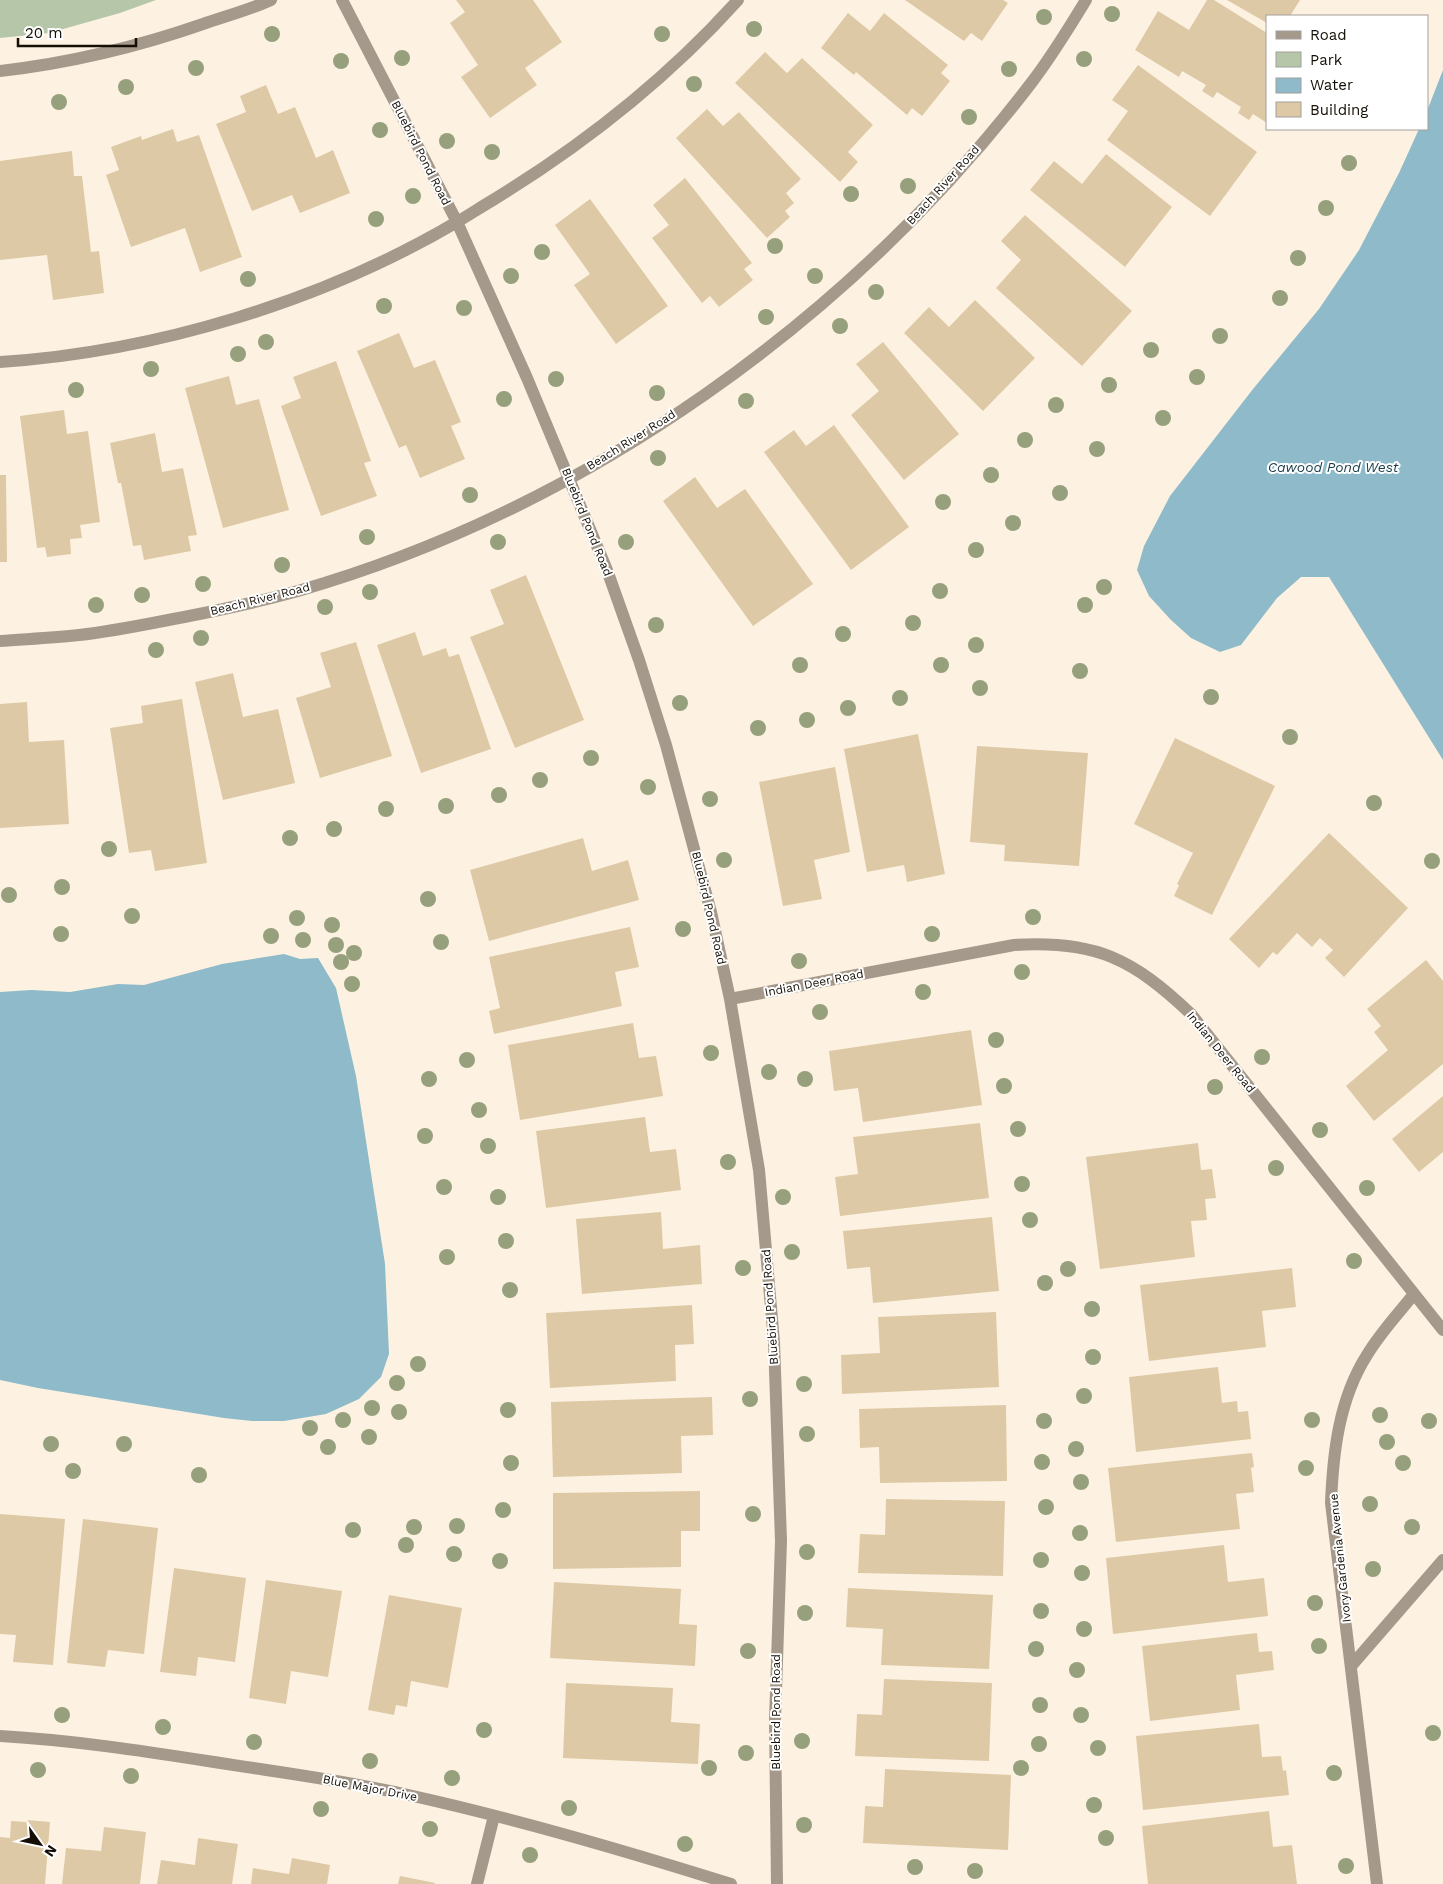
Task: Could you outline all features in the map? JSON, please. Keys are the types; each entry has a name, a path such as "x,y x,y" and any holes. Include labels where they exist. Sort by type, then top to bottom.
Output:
{"street":[{"path":"0,71 44,66 137,45 271,0"},
{"name":"Bluebird Pond Road","path":"342,0 457,222 527,378 607,570 652,700 694,845 730,1000 759,1170 774,1352 780,1541 775,1721 777,1884"},
{"path":"0,362 31,360 112,348 220,322 276,304 340,280 457,222 554,162 580,143 674,65 738,0"},
{"name":"Beach River Road","path":"0,641 78,635 120,629 228,608 298,591 414,551 497,515 569,478 659,424 746,364 787,333 882,249 930,201 999,123 1033,81 1086,0"},
{"name":"Indian Deer Road","path":"730,1000 1014,945 1045,943 1070,945 1094,950 1117,959 1158,984 1191,1014 1443,1330"},
{"name":"Ivory Gardenia Avenue","path":"1377,1884 1331,1503 1334,1453 1345,1402 1354,1378 1366,1355 1414,1294"},
{"path":"1352,1665 1443,1560"},
{"name":"Blue Major Drive","path":"0,1736 63,1741 154,1753 323,1778 405,1794 599,1844 731,1884"},
{"path":"477,1884 494,1816"}],"green space":[{"path":"0,0 156,0 120,13 49,33 0,38"}],"water":[{"name":"Cawood Pond West","path":"1443,70 1443,760 1329,577 1301,577 1277,598 1241,645 1220,652 1191,638 1171,620 1149,596 1137,570 1144,546 1170,496 1253,389 1319,309 1359,250 1399,173 1419,130 1428,130 1428,108"},
{"path":"284,954 300,959 318,958 336,988 356,1076 385,1264 389,1354 381,1377 359,1399 326,1414 284,1421 252,1421 224,1418 38,1388 0,1380 0,992 31,990 70,992 118,984 144,985 222,964"}],"building":[{"path":"456,0 533,0 562,42 525,68 537,85 490,118 461,77 478,65 450,23 465,12"},
{"path":"905,0 1003,0 1008,3 982,41 971,33 964,41"},
{"path":"1207,0 1214,0 1266,32 1266,122 1253,114 1249,120 1238,113 1241,107 1217,92 1213,98 1202,91 1206,85 1182,71 1179,77 1135,50 1158,11 1189,30"},
{"path":"1227,0 1300,0 1291,15 1266,15 1266,22"},
{"path":"848,13 870,31 884,13 948,65 941,73 950,81 922,116 912,108 907,115 856,72 854,75 821,48"},
{"path":"765,52 787,73 802,58 873,125 848,152 858,162 840,182 735,83"},
{"path":"1138,65 1257,152 1210,216 1107,140 1128,111 1112,100"},
{"path":"266,85 278,114 295,107 316,158 333,150 350,193 300,213 292,195 252,211 216,124 246,112 240,96"},
{"path":"707,109 723,126 739,112 801,179 786,193 794,203 785,211 790,217 767,238 676,138"},
{"path":"173,129 177,142 199,135 242,257 200,272 185,228 131,247 106,175 119,170 111,147 141,136 142,140"},
{"path":"72,151 74,176 82,176 91,252 99,251 104,293 53,300 47,255 0,260 0,161"},
{"path":"1106,154 1172,207 1125,267 1030,190 1054,161 1082,184"},
{"path":"685,178 752,263 744,269 753,280 719,307 710,296 702,303 652,238 669,225 653,205"},
{"path":"590,199 668,306 616,344 574,285 590,274 555,225"},
{"path":"1025,215 1132,311 1082,366 996,288 1021,260 1001,241"},
{"path":"975,300 1035,358 983,411 904,333 929,307 949,327"},
{"path":"399,333 414,368 435,360 461,422 451,426 465,459 420,478 406,445 399,448 357,351"},
{"path":"883,342 959,434 904,480 851,415 879,391 856,364"},
{"path":"336,361 371,461 364,463 377,496 321,516 281,406 301,398 293,377"},
{"path":"229,376 236,405 259,399 289,510 223,528 185,388"},
{"path":"64,410 67,434 88,431 100,522 80,525 82,538 70,539 71,554 47,557 45,547 37,548 20,416"},
{"path":"834,425 909,527 851,570 764,452 794,430 806,446"},
{"path":"155,433 162,472 183,468 197,535 188,536 191,551 144,560 141,545 133,546 121,483 118,483 110,443"},
{"path":"0,475 6,475 7,562 0,562"},
{"path":"695,477 717,508 745,489 813,584 753,626 663,501"},
{"path":"526,575 584,720 515,748 470,637 504,624 490,590"},
{"path":"415,632 423,656 446,648 449,657 459,654 491,749 421,773 377,645"},
{"path":"356,642 392,756 320,778 296,698 331,687 320,653"},
{"path":"233,673 243,717 278,709 295,783 223,800 195,682"},
{"path":"182,699 207,863 155,871 151,850 129,853 110,728 143,723 141,706"},
{"path":"27,702 29,742 64,740 69,824 0,828 0,704"},
{"path":"918,734 945,874 907,882 904,865 867,872 844,749"},
{"path":"1175,738 1275,786 1212,915 1174,896 1179,885 1177,884 1193,853 1134,824"},
{"path":"977,746 1088,753 1079,866 1004,861 1005,845 970,842"},
{"path":"835,767 850,852 814,860 822,899 783,906 759,782"},
{"path":"1329,833 1408,908 1344,977 1325,958 1333,950 1320,938 1312,947 1297,933 1277,955 1273,952 1259,968 1229,939"},
{"path":"583,838 592,871 628,860 639,900 489,941 470,870"},
{"path":"630,927 639,967 615,972 622,1006 494,1034 489,1011 500,1008 489,957"},
{"path":"1426,960 1443,981 1443,1064 1374,1121 1346,1086 1388,1050 1374,1032 1381,1026 1367,1009"},
{"path":"633,1023 639,1058 656,1056 663,1096 520,1120 508,1045"},
{"path":"971,1030 982,1105 863,1122 858,1088 834,1091 829,1051"},
{"path":"1443,1096 1443,1152 1419,1172 1392,1139"},
{"path":"645,1117 650,1152 676,1149 681,1190 546,1208 536,1131"},
{"path":"980,1123 989,1198 840,1216 835,1177 858,1174 853,1137"},
{"path":"1198,1143 1201,1170 1212,1169 1216,1198 1205,1199 1207,1220 1191,1221 1195,1257 1100,1269 1086,1157"},
{"path":"661,1212 663,1249 700,1245 702,1284 582,1294 576,1219"},
{"path":"992,1217 999,1291 873,1303 870,1267 847,1269 843,1231"},
{"path":"1292,1268 1296,1307 1262,1311 1266,1347 1149,1361 1140,1285"},
{"path":"692,1305 694,1344 675,1345 676,1381 550,1388 546,1313"},
{"path":"996,1312 999,1387 842,1394 841,1355 880,1353 878,1317"},
{"path":"1218,1367 1222,1403 1237,1401 1238,1412 1248,1411 1251,1439 1136,1452 1129,1377"},
{"path":"712,1397 713,1435 681,1436 682,1473 553,1477 551,1402"},
{"path":"1006,1405 1007,1481 880,1483 879,1447 860,1448 859,1409"},
{"path":"1252,1453 1254,1467 1251,1468 1254,1492 1236,1494 1240,1529 1116,1542 1108,1468"},
{"path":"700,1491 700,1531 681,1531 681,1567 553,1569 553,1493"},
{"path":"886,1499 1005,1501 1003,1576 858,1573 860,1534 885,1535"},
{"path":"0,1514 65,1519 53,1665 13,1662 16,1635 0,1634"},
{"path":"83,1519 158,1528 144,1654 108,1650 105,1667 67,1663"},
{"path":"1224,1545 1228,1582 1264,1578 1268,1616 1113,1634 1106,1558"},
{"path":"174,1568 246,1578 235,1662 198,1657 196,1676 160,1672"},
{"path":"266,1580 342,1591 328,1677 291,1671 286,1704 249,1698"},
{"path":"554,1582 681,1589 679,1624 697,1625 695,1666 550,1658"},
{"path":"848,1588 993,1595 989,1669 881,1665 883,1629 846,1627"},
{"path":"389,1595 462,1608 448,1688 411,1681 407,1707 396,1705 394,1715 368,1710"},
{"path":"1257,1633 1259,1652 1272,1651 1274,1670 1236,1675 1240,1710 1150,1721 1142,1646"},
{"path":"884,1679 992,1683 989,1761 855,1756 857,1714 882,1715"},
{"path":"566,1683 673,1688 671,1722 700,1724 698,1764 563,1758"},
{"path":"1259,1724 1262,1757 1281,1756 1283,1771 1286,1770 1289,1795 1143,1810 1136,1736"},
{"path":"885,1769 1011,1775 1008,1850 863,1843 865,1806 883,1807"},
{"path":"1269,1811 1273,1847 1292,1845 1297,1884 1148,1884 1142,1826"},
{"path":"27,1820 50,1822 45,1884 0,1884 0,1837 10,1838 11,1821 26,1822"},
{"path":"104,1827 146,1832 140,1884 62,1884 66,1848 101,1851"},
{"path":"198,1838 238,1844 232,1884 157,1884 161,1860 195,1865"},
{"path":"292,1858 330,1865 327,1884 251,1884 253,1868 289,1874"},
{"path":"400,1876 435,1883 435,1884 398,1884"}]}
